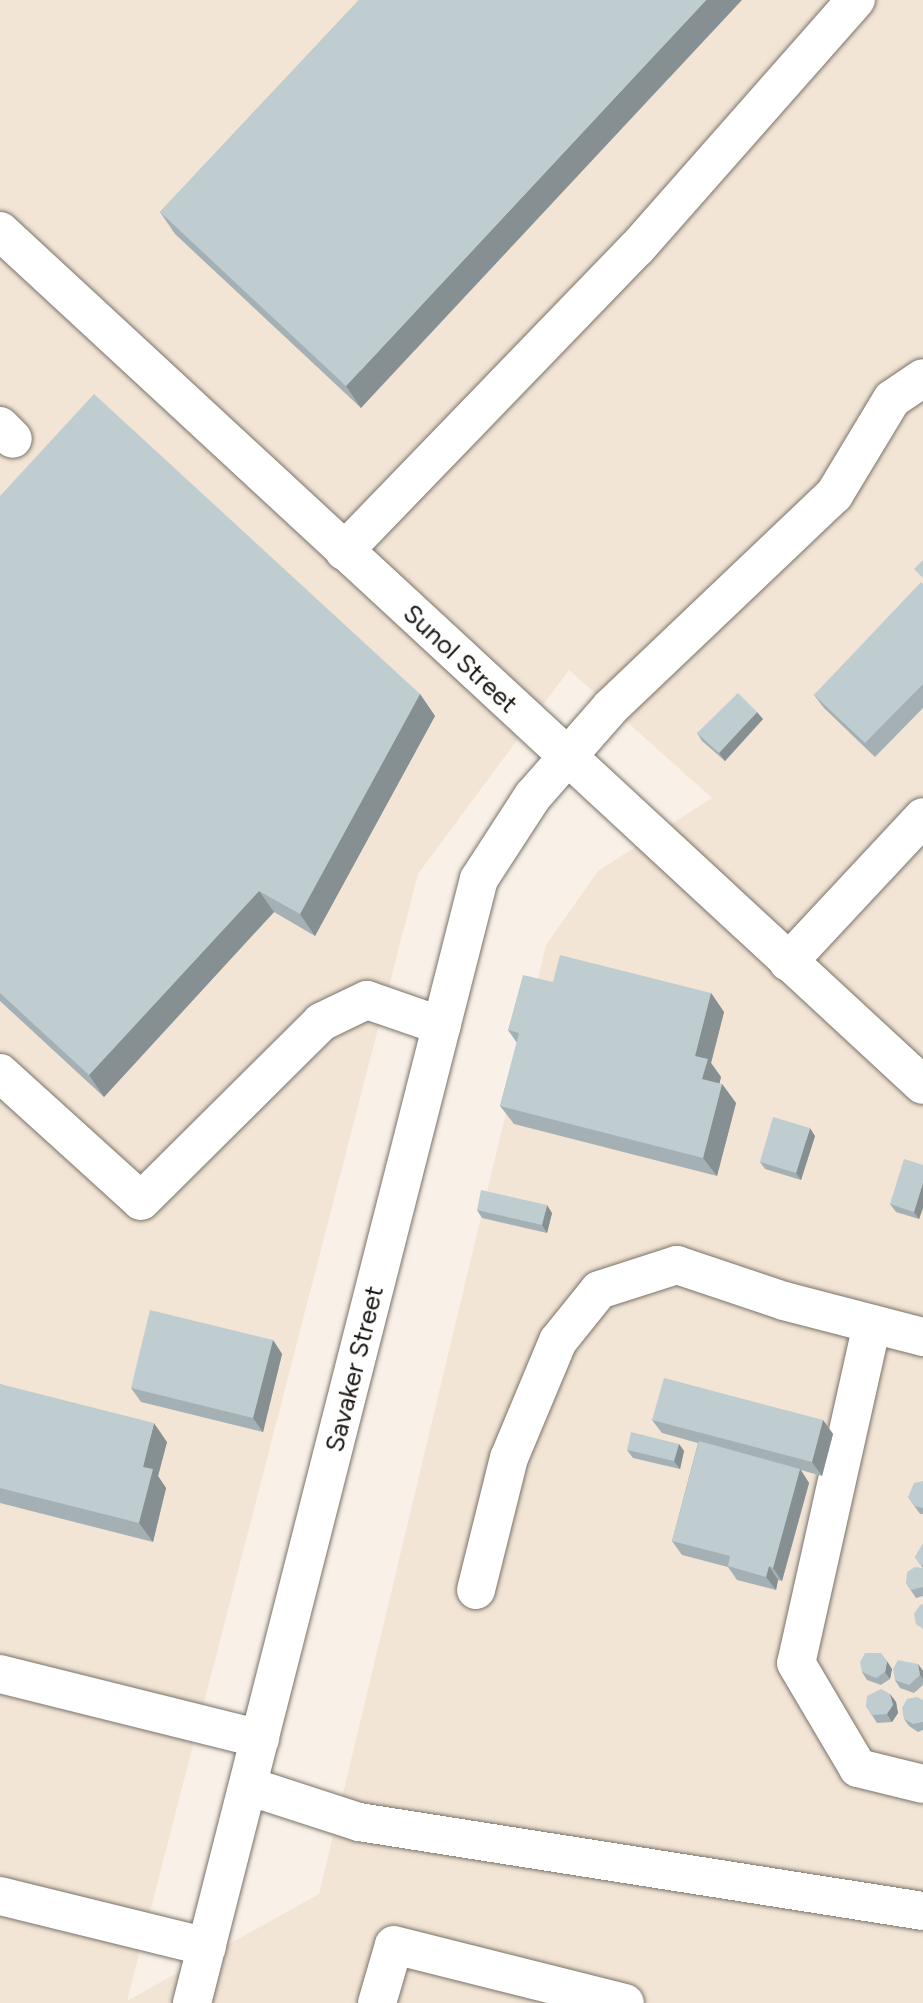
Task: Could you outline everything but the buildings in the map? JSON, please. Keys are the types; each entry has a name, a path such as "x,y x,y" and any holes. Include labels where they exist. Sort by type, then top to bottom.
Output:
{"street":[{"path":"344,551 637,248 856,0"},
{"name":"Sunol Street","path":"0,231 566,758 923,1085"},
{"name":"Savaker Street","path":"192,2003 479,879 533,796 566,758 630,689 834,495 892,399 923,378"},
{"path":"788,962 923,817"},
{"path":"0,1073 141,1200 321,1022 367,1000 442,1026"},
{"path":"476,1590 509,1458 558,1341 599,1290 677,1265 784,1301 923,1337"},
{"path":"872,1324 796,1663 858,1768 923,1784"},
{"path":"0,1674 260,1739"},
{"path":"248,1786 359,1822 923,1911"},
{"path":"0,1896 207,1947"},
{"path":"377,2003 394,1945 625,2003"}],"shaded area":[{"path":"0,0 923,0 923,2003 0,2003","holes":["569,670 712,798 598,871 546,945 319,1894 127,2001 418,874"]}]}
